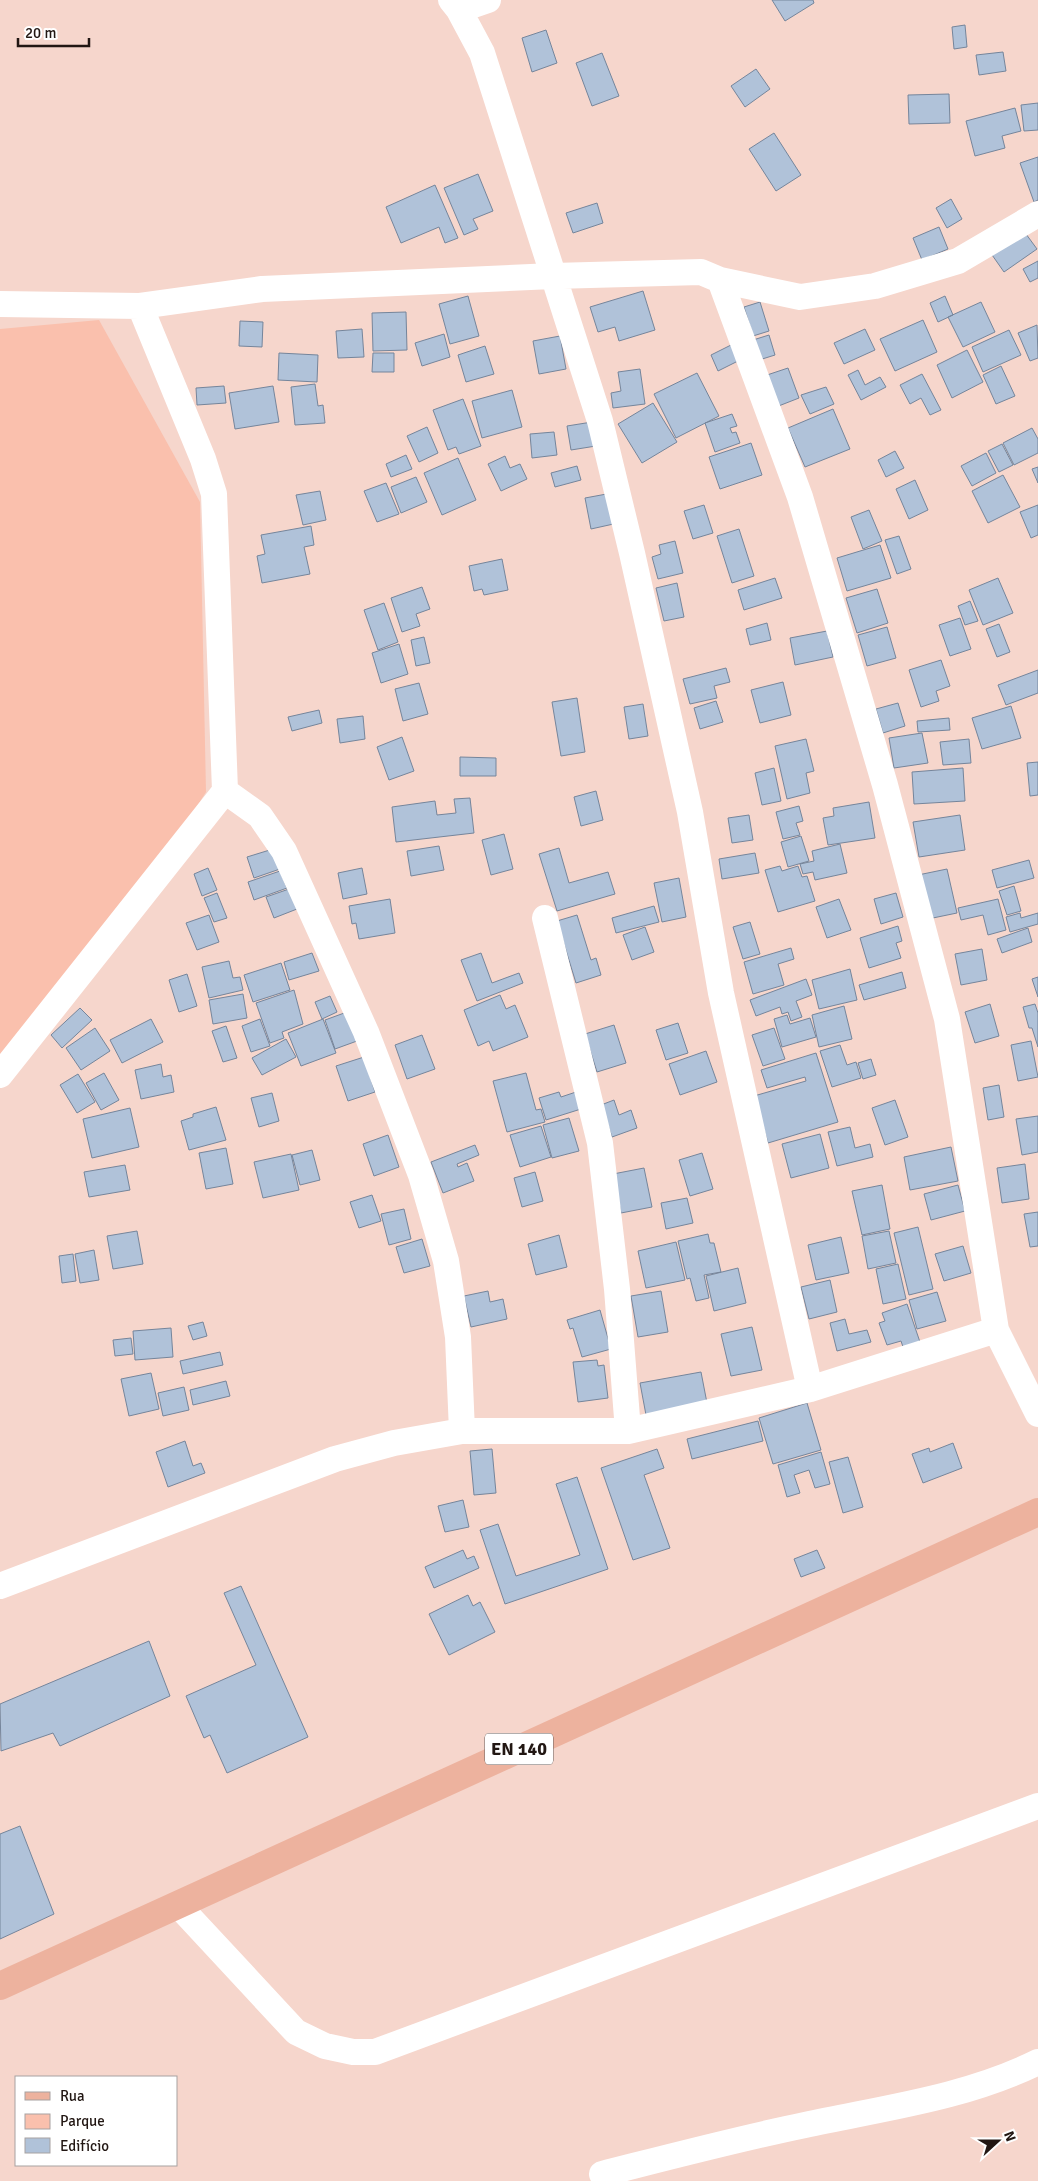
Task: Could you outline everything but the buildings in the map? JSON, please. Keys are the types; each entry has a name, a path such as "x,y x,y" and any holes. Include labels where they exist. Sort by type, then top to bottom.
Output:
{"main road":[{"name":"EN 140","path":"0,1986 1038,1512"}],"street":[{"path":"488,0 455,5 482,53 600,420 690,812 721,993 810,1389"},
{"path":"0,304 140,306 262,289 553,276 701,272 720,280 800,297 875,286 958,261 1038,214"},
{"path":"720,280 800,497 884,785 947,1019 996,1330 1038,1414"},
{"path":"0,1075 225,791 214,494 203,459 140,306"},
{"path":"225,791 260,816 284,850 366,1032 421,1176 448,1271 458,1338 462,1431"},
{"path":"545,918 600,1143 618,1289 628,1430"},
{"path":"0,1586 335,1458 394,1443 462,1431 628,1430 810,1389 996,1330"},
{"path":"178,1905 296,2032 325,2046 353,2052 374,2052 1038,1806"},
{"path":"602,2174 765,2133 966,2091 1007,2078 1038,2062"}],"green space":[{"path":"99,320 200,502 206,792 175,841 0,1058 0,329"}]}
